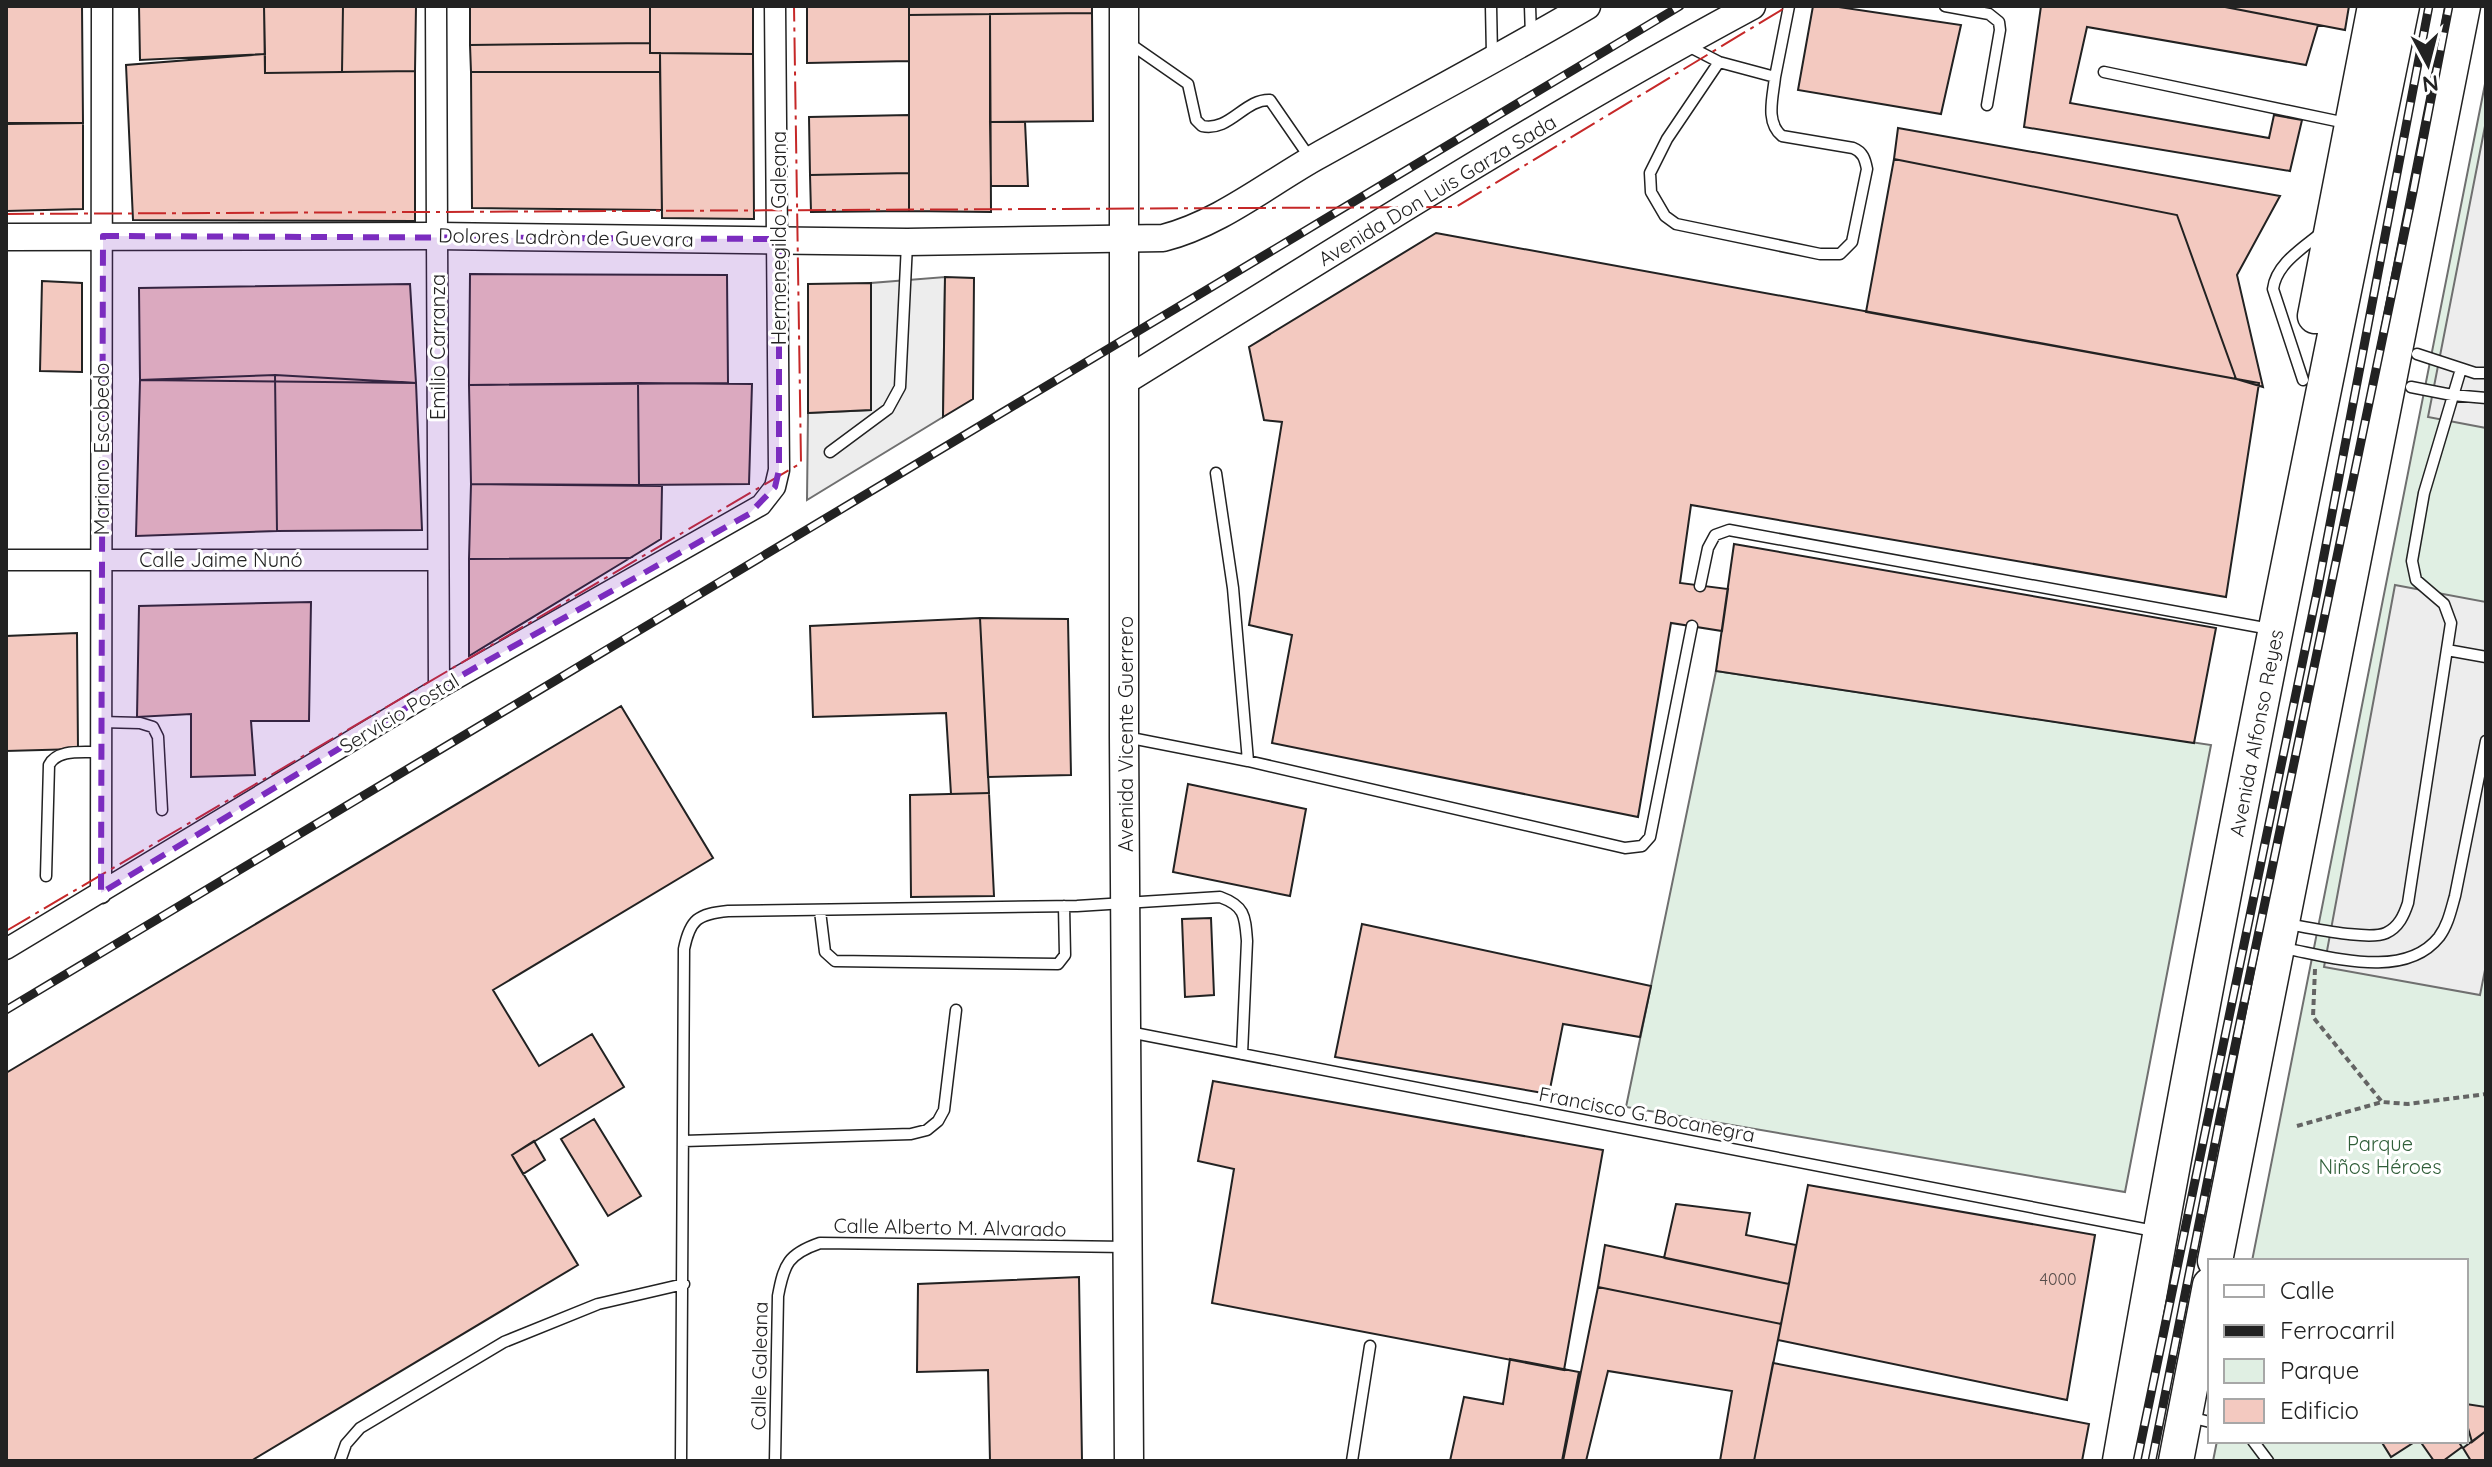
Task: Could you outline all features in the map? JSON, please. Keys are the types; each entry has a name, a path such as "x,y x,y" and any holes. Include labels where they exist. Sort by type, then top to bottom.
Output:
{"highway":[{"path":"2306,474 2297,451 2303,380 2375,6"},
{"name":"Avenida Alfonso Reyes","path":"2120,1461 2160,1232 2306,474 2402,6"},
{"path":"2215,1259 2463,6"},
{"path":"2346,596 2376,551 2486,10"},
{"path":"2176,1461 2197,1419 2208,1306"}],"main road":[{"name":"Avenida Vicente Guerrero","path":"1124,6 1124,737 1129,1461"}],"street":[{"name":"Mariano Escobedo","path":"101,893 102,6"},
{"name":"Emilio Carranza","path":"436,6 436,560 439,688"},
{"name":"Hermenegildo Galeana","path":"775,6 779,470"},
{"path":"1125,240 1163,238 1185,232 1587,6"},
{"name":"Avenida Don Luis Garza Sada","path":"1125,381 1394,214 1683,43 1752,6"},
{"name":"Dolores Ladròn de Guevara","path":"6,237 437,236 907,242 1125,240"},
{"name":"Servicio Postal","path":"6,949 439,688 749,514 761,505 775,487 779,470"},
{"name":"Calle Jaime Nunó","path":"6,560 436,560"}],"lane":[{"path":"1491,6 1492,61"},
{"path":"1530,6 1531,38"},
{"path":"1719,62 1667,139 1650,173 1651,192 1662,210 1676,224 1820,254 1840,254 1852,242 1867,169 1859,150 1782,136 1776,131 1771,119 1775,77 1789,6"},
{"path":"1945,6 1989,14 1999,22 1987,105"},
{"path":"1123,39 1188,84 1196,120 1202,126 1217,127 1259,101 1270,100 1311,160"},
{"path":"1683,43 1719,62 1775,77"},
{"path":"2104,72 2352,125"},
{"path":"2303,380 2273,289 2274,278 2280,268 2332,224"},
{"path":"830,452 888,409 900,387 907,242"},
{"path":"2414,370 2461,369 2486,373"},
{"path":"2278,935 2371,936 2386,933 2404,916 2451,623 2448,610 2416,580 2412,561 2424,493 2461,369"},
{"path":"2414,370 2452,395 2486,398"},
{"path":"1216,473 1233,588 1248,761"},
{"path":"1700,586 1708,548 1715,535 1729,530 2276,630"},
{"path":"1124,737 1248,761 1625,848 1642,846 1650,837 1692,626"},
{"path":"2447,650 2486,657"},
{"path":"101,722 140,723 153,727 158,737 162,810"},
{"path":"2278,935 2316,954 2373,962 2397,961 2418,953 2438,939 2448,921 2455,896 2486,741"},
{"path":"46,876 49,765 59,755 101,752"},
{"path":"681,1461 684,949 688,931 696,919 710,913 1064,906 1220,897 1241,908 1246,922 1242,1054"},
{"path":"820,911 825,952 835,961 1058,964 1065,955 1064,906"},
{"path":"684,1141 884,1136 927,1130 938,1121 944,1110 956,1010"},
{"name":"Francisco G. Bocanegra","path":"1127,1032 2160,1232"},
{"name":"Calle Alberto M. Alvarado","path":"783,1273 796,1253 820,1243 1129,1247"},
{"name":"Calle Galeana","path":"775,1461 778,1296 783,1273"},
{"path":"340,1461 346,1444 360,1428 504,1342 598,1304 684,1284"},
{"path":"1352,1461 1370,1346"},
{"path":"2254,1443 2268,1461"}],"path":[{"path":"2316,954 2313,1017 2382,1102"},
{"path":"2297,1126 2382,1102 2408,1104 2486,1094"}],"highlighted area":[{"path":"103,236 779,239 779,470 775,487 749,514 439,688 101,893"}],"green space":[{"name":"Parque Niños Héroes","path":"2486,79 2486,1461 2213,1461 2217,1443 2468,1443 2468,1259 2252,1259"},
{"path":"1716,671 2211,745 2125,1192 1626,1107"}],"shaded area":[{"path":"2486,121 2486,428 2428,417"},
{"path":"945,277 943,417 807,500 808,413 871,410 871,283"},
{"path":"2395,585 2486,602 2486,965 2480,995 2324,967"}],"building":[{"path":"6,6 82,6 83,123 6,124"},
{"path":"139,6 264,6 265,54 140,60"},
{"path":"264,6 343,6 342,72 265,73"},
{"path":"343,6 416,6 415,71 342,72"},
{"path":"470,6 650,6 650,43 470,45"},
{"path":"650,6 753,6 753,54 650,53"},
{"path":"807,6 909,6 909,61 807,63"},
{"path":"909,6 1092,6 1092,13 909,15"},
{"path":"1813,6 1832,6 1961,25 1941,114 1798,90"},
{"path":"2041,6 2220,6 2318,25 2306,65 2087,27 2070,103 2269,138 2274,115 2302,120 2290,171 2024,127"},
{"path":"2220,6 2349,6 2345,30"},
{"path":"1092,13 1093,121 990,122 990,14"},
{"path":"990,14 991,212 909,211 909,15"},
{"path":"650,43 650,53 660,53 660,72 471,72 470,45"},
{"path":"660,53 753,54 754,219 662,218"},
{"path":"265,54 265,73 415,71 415,221 133,220 126,65"},
{"path":"471,72 660,72 662,210 472,208"},
{"path":"909,115 909,173 810,175 809,117"},
{"path":"990,122 1025,122 1028,186 991,186"},
{"path":"6,123 83,123 83,209 6,211"},
{"path":"1898,128 2280,196 2237,275 2263,387 2236,379 2177,215 1894,159"},
{"path":"1894,159 2177,215 2236,379 1866,312"},
{"path":"909,173 909,211 811,212 810,175"},
{"path":"1436,233 2259,383 2226,597 1691,505 1680,583 1728,589 1722,631 1671,623 1638,817 1272,743 1292,635 1249,625 1282,422 1264,420 1249,347"},
{"path":"470,274 727,275 728,383 469,385"},
{"path":"945,277 974,278 973,399 943,417"},
{"path":"42,281 82,283 82,372 40,371"},
{"path":"871,283 871,410 808,413 808,284"},
{"path":"410,284 416,383 140,380 139,288"},
{"path":"275,375 277,531 136,536 140,380"},
{"path":"275,375 416,383 422,530 277,531"},
{"path":"638,383 639,485 471,484 469,385"},
{"path":"638,383 752,384 749,484 639,485"},
{"path":"471,484 662,486 661,539 630,558 469,559"},
{"path":"1734,544 2216,628 2194,743 1716,671"},
{"path":"630,558 469,656 469,559"},
{"path":"311,602 309,721 251,721 255,775 191,777 191,714 137,717 139,606"},
{"path":"980,618 989,793 951,794 946,713 813,717 810,626"},
{"path":"980,618 1068,619 1071,775 988,777"},
{"path":"77,633 78,749 6,751 6,636"},
{"path":"621,706 713,858 493,990 539,1066 592,1034 624,1087 512,1155 578,1265 251,1461 6,1461 6,1073"},
{"path":"1188,784 1306,809 1290,896 1173,872"},
{"path":"989,793 994,896 911,897 910,795"},
{"path":"1211,918 1214,995 1185,997 1182,919"},
{"path":"1362,924 1651,986 1640,1037 1563,1024 1549,1094 1335,1057"},
{"path":"1213,1081 1603,1150 1564,1370 1212,1303 1234,1169 1198,1161"},
{"path":"594,1119 641,1196 608,1216 561,1139"},
{"path":"534,1141 545,1160 523,1174 512,1155"},
{"path":"1808,1185 2095,1235 2067,1400 1778,1340"},
{"path":"1676,1204 1750,1213 1746,1235 1796,1245 1789,1284 1664,1258"},
{"path":"1605,1245 1789,1284 1781,1324 1598,1287"},
{"path":"1079,1277 1082,1461 990,1461 988,1370 917,1372 918,1284"},
{"path":"1598,1287 1781,1324 1754,1461 1720,1461 1732,1391 1608,1371 1586,1461 1563,1461"},
{"path":"1510,1359 1579,1372 1562,1461 1450,1461 1464,1397 1503,1404"},
{"path":"1773,1363 2089,1424 2082,1461 1754,1461"},
{"path":"2468,1404 2486,1407 2486,1431 2472,1442 2468,1428"},
{"path":"2486,1431 2486,1461 2471,1461 2463,1448"},
{"path":"2382,1443 2413,1443 2391,1457"},
{"path":"2421,1443 2459,1443 2462,1447 2443,1461 2434,1461"}],"railway":[{"path":"6,1010 1680,6"},
{"path":"2137,1461 2317,592 2429,6"},
{"path":"2152,1461 2449,6"}],"power":[{"path":"6,931 801,463 794,6"},
{"path":"6,214 1456,207 1788,6"}]}
